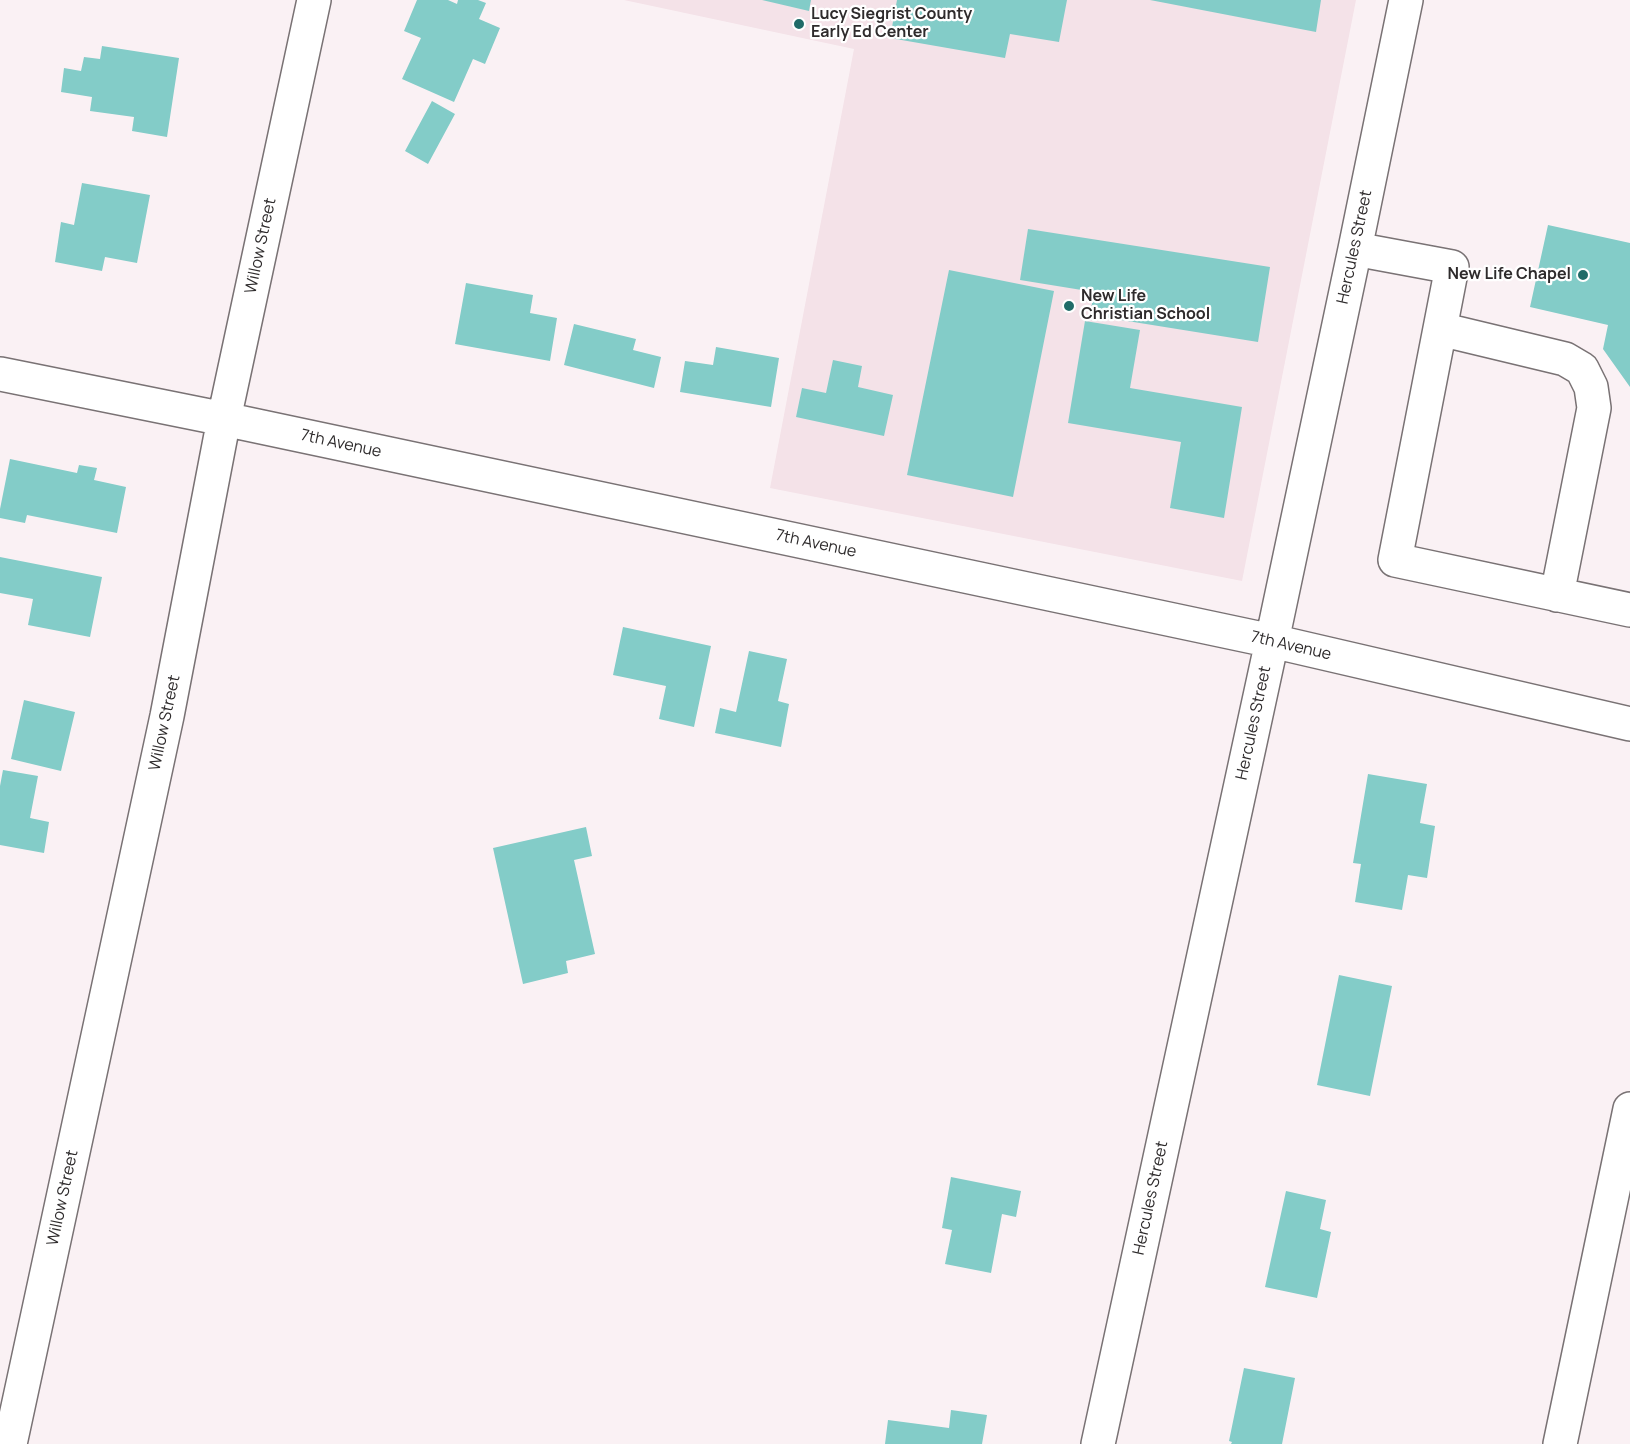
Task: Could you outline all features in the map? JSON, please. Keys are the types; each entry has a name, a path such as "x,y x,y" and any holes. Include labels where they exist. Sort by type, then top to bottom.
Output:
{"street":[{"name":"Willow Street","path":"10,1444 165,727 224,419 314,0"},
{"name":"Hercules Street","path":"1098,1444 1272,641 1406,0"},
{"path":"1355,249 1452,267 1395,560 1630,610"},
{"path":"1440,329 1565,360 1581,369 1591,387 1594,408 1557,595"},
{"name":"7th Avenue","path":"0,374 224,419 1272,641 1630,724"},
{"path":"1560,1444 1630,1109"}],"shaded area":[{"path":"624,0 1356,0 1242,581 770,488 854,49"}],"building":[{"path":"417,0 448,0 457,4 458,0 478,0 486,3 479,19 500,28 485,64 473,59 454,102 402,79 421,38 404,31"},
{"path":"762,0 811,0 809,11"},
{"path":"897,0 1067,0 1059,42 1010,34 1005,58 890,38"},
{"path":"1150,0 1321,0 1316,32"},
{"path":"102,46 179,58 167,137 132,131 134,117 90,111 92,97 61,92 64,68 81,71 84,57 100,59"},
{"path":"432,101 455,114 428,164 405,151"},
{"path":"82,183 150,195 137,263 105,257 102,271 55,262 61,222 74,225"},
{"name":"New Life Chapel","path":"1548,225 1630,243 1630,387 1603,349 1608,325 1530,307"},
{"path":"1028,229 1270,267 1258,342 1090,315 1094,292 1020,280"},
{"path":"949,270 1054,291 1013,497 907,475"},
{"path":"466,283 533,295 530,313 557,318 550,361 455,344"},
{"path":"1085,321 1140,330 1130,388 1242,407 1224,518 1170,508 1181,442 1068,423"},
{"path":"574,324 636,339 633,350 661,357 654,388 564,365"},
{"path":"716,347 779,358 771,407 680,392 685,361 713,365"},
{"path":"833,360 862,366 858,387 893,395 884,436 796,417 802,388 826,393"},
{"path":"10,459 77,473 79,465 97,468 94,480 126,487 117,533 27,515 25,523 0,518"},
{"path":"0,557 102,577 90,637 28,625 33,599 0,593"},
{"path":"623,627 711,646 694,727 659,719 666,686 613,675"},
{"path":"749,651 787,659 778,701 789,704 781,747 715,733 720,708 736,712"},
{"path":"24,700 75,712 61,771 11,759"},
{"path":"3,770 38,776 30,818 49,822 44,853 0,845 0,786"},
{"path":"1368,774 1427,784 1420,823 1435,826 1427,878 1408,875 1402,910 1355,902 1361,864 1353,863"},
{"path":"586,827 592,856 574,860 595,954 566,961 568,973 523,984 493,848"},
{"path":"1339,975 1392,986 1370,1096 1317,1085"},
{"path":"951,1177 1021,1191 1016,1217 1002,1214 991,1273 945,1264 952,1230 942,1228"},
{"path":"1286,1191 1326,1200 1320,1229 1331,1232 1317,1298 1265,1287"},
{"path":"1244,1368 1295,1378 1282,1444 1231,1444 1232,1442 1229,1441"},
{"path":"951,1410 987,1415 982,1444 885,1444 888,1420 949,1428"}],"place":[{"name":"Lucy Siegrist County Early Ed Center","path":"799,24"},
{"name":"New Life Chapel","path":"1583,275"},
{"name":"New Life Christian School","path":"1069,306"}]}
